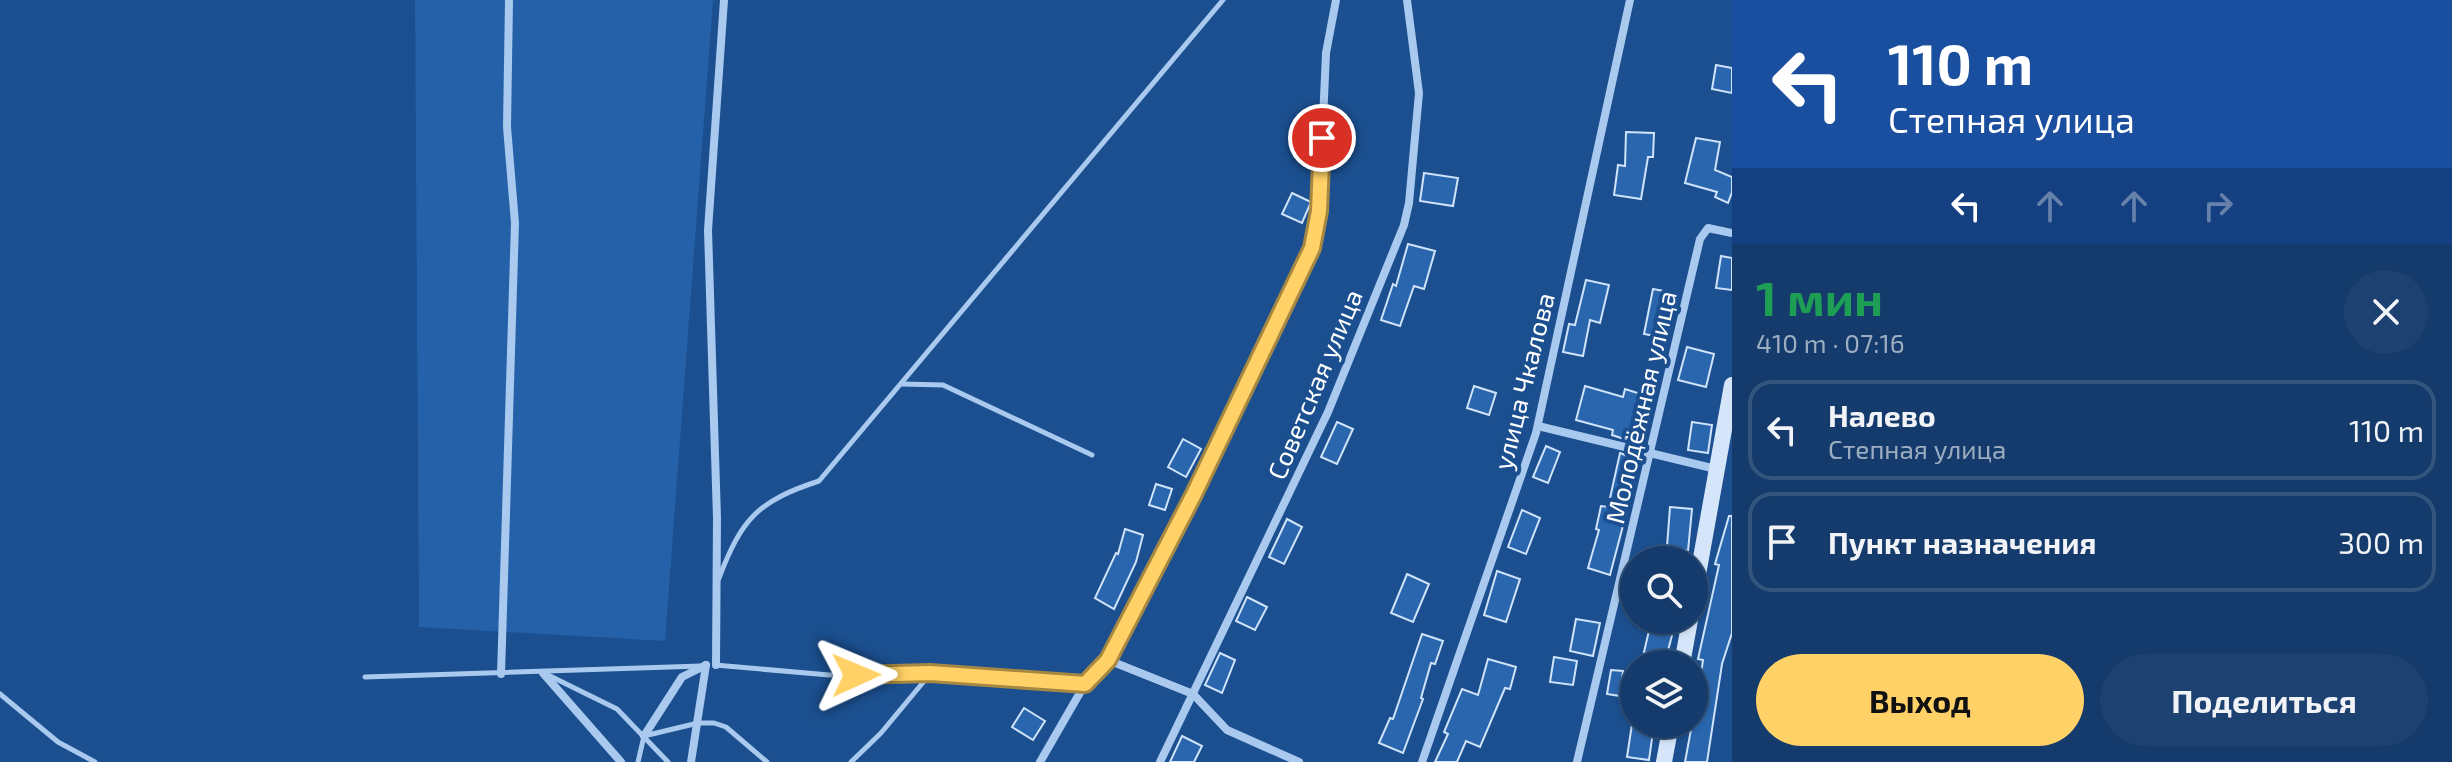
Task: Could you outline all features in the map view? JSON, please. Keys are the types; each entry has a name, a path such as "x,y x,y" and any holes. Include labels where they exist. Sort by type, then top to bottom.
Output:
{"main road":[{"path":"1703,546 1732,385"},
{"path":"1664,762 1668,738"}],"street":[{"path":"501,674 515,223 507,127 509,0"},
{"path":"716,665 717,518 708,230 724,0"},
{"path":"1040,762 1085,684 1108,660 1194,494 1312,248 1319,211 1326,53 1336,0"},
{"name":"Советская улица","path":"1160,762 1328,412 1404,225 1409,203 1419,93 1407,0"},
{"name":"улица Чкалова","path":"1422,762 1538,426 1630,0"},
{"name":"Молодёжная улица","path":"1577,762 1700,239 1708,228 1732,233"},
{"path":"1538,426 1717,469"},
{"path":"1108,660 1193,694 1227,730 1299,762"},
{"path":"691,762 706,665"},
{"path":"644,736 682,677 706,665"},
{"path":"543,673 621,762"}],"lane":[{"path":"717,584 731,547 757,510 788,492 819,481 1223,0"},
{"path":"901,384 943,385 1092,455"},
{"path":"365,677 716,665 829,675 930,673 1085,684"},
{"path":"543,673 617,709 668,762"},
{"path":"851,762 881,733 930,673"},
{"path":"0,694 58,742 95,762"},
{"path":"644,736 707,722 726,727 767,762"},
{"path":"638,762 644,736"}],"shaded area":[{"path":"415,0 713,0 665,641 419,627"}],"building":[{"path":"1716,65 1732,68 1732,93 1712,89"},
{"path":"1626,132 1654,133 1653,157 1648,157 1641,199 1614,195 1618,165 1625,166"},
{"path":"1696,138 1720,142 1715,170 1732,177 1728,203 1715,197 1717,192 1685,183"},
{"path":"1424,173 1458,178 1453,206 1420,201"},
{"path":"1292,193 1311,202 1302,223 1282,214"},
{"path":"1408,244 1435,251 1424,289 1414,286 1400,326 1381,320 1393,284 1396,286"},
{"path":"1721,256 1732,258 1732,290 1716,288"},
{"path":"1586,280 1609,285 1600,323 1590,320 1583,356 1563,352 1569,324 1575,325"},
{"path":"1653,289 1675,293 1666,338 1644,334"},
{"path":"1687,347 1714,354 1706,387 1678,380"},
{"path":"1474,386 1496,393 1489,415 1467,408"},
{"path":"1585,386 1623,397 1625,389 1650,397 1636,443 1612,435 1613,430 1576,420"},
{"path":"1337,422 1353,429 1337,464 1321,457"},
{"path":"1692,422 1712,425 1708,453 1688,450"},
{"path":"1183,439 1201,449 1186,477 1168,467"},
{"path":"1546,446 1560,452 1548,483 1533,477"},
{"path":"1620,453 1640,461 1610,575 1588,568 1599,530 1596,529 1601,506 1608,507"},
{"path":"1156,484 1172,489 1165,510 1149,505"},
{"path":"1670,507 1692,509 1688,546 1667,546"},
{"path":"1522,510 1540,518 1526,554 1508,547"},
{"path":"1729,516 1732,516 1732,633 1722,664 1707,762 1685,762 1689,738 1708,738 1708,650 1700,650 1704,634 1708,634 1708,614 1719,565 1715,564"},
{"path":"1287,519 1302,527 1284,564 1269,557"},
{"path":"1125,529 1143,535 1136,562 1114,609 1095,598 1118,554"},
{"path":"1497,571 1520,579 1506,622 1484,615"},
{"path":"1407,574 1429,584 1413,622 1391,613"},
{"path":"1247,597 1267,607 1255,630 1236,621"},
{"path":"1576,619 1600,623 1593,656 1570,651"},
{"path":"1422,634 1443,641 1435,664 1431,663 1423,699 1403,753 1379,743 1390,718 1393,719"},
{"path":"1648,634 1672,634 1668,650 1644,650"},
{"path":"1220,653 1235,660 1222,693 1205,685"},
{"path":"1554,657 1577,661 1573,685 1550,682"},
{"path":"1488,659 1516,667 1510,689 1505,688 1480,747 1466,741 1457,762 1435,762 1448,734 1444,732 1462,689 1478,695"},
{"path":"1611,670 1620,671 1620,696 1607,694"},
{"path":"1024,708 1045,721 1033,740 1012,727"},
{"path":"1182,736 1202,746 1194,762 1170,762"},
{"path":"1630,738 1652,738 1649,760 1627,757"}],"route":[{"path":"856,675 930,673 1085,684 1108,660 1194,494 1312,248 1319,211 1322,138"}]}
